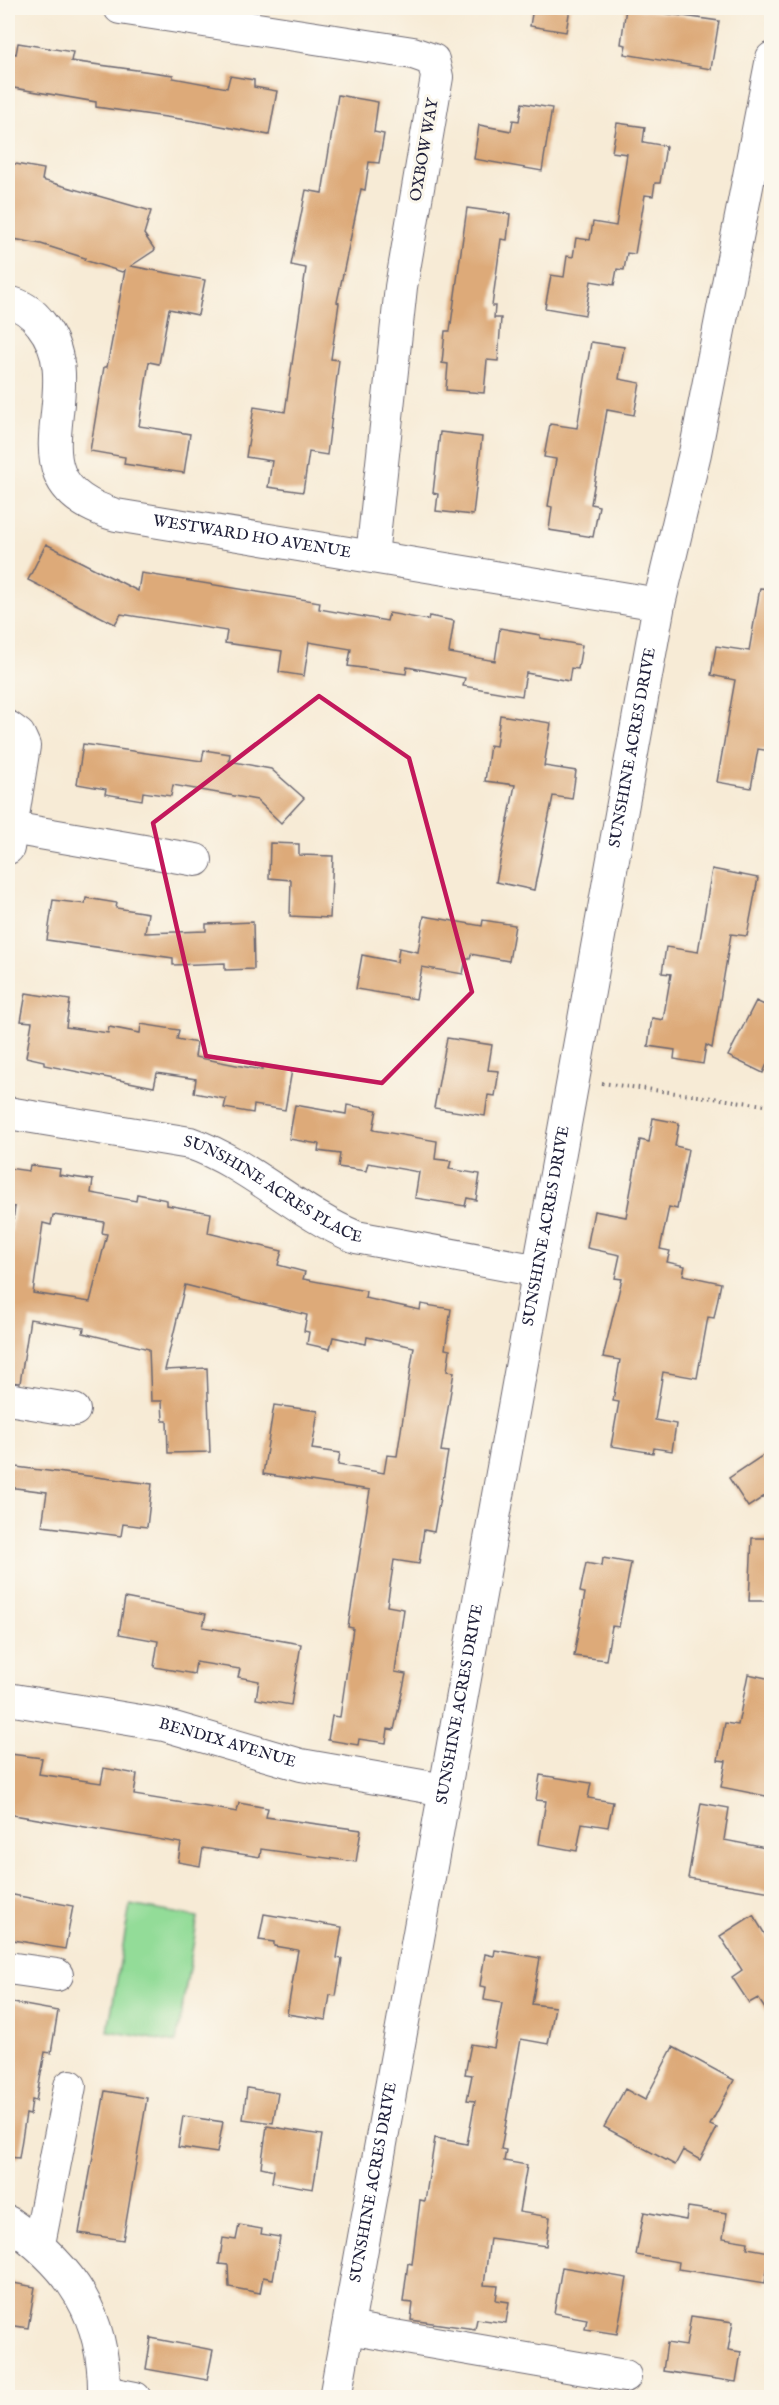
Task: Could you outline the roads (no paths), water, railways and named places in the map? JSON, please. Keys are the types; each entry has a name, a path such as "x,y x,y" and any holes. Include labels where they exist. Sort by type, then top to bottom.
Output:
{"street":[{"name":"OXBOW WAY","path":"120,8 412,53 433,60 437,77 400,295 372,556"},
{"name":"SUNSHINE ACRES DRIVE","path":"335,2397 659,604 761,168 771,58"},
{"name":"WESTWARD HO AVENUE","path":"8,302 32,314 47,332 54,345 59,373 49,453 56,477 73,497 101,511 659,604"},
{"path":"8,727 19,735 24,746 9,838 196,860"},
{"name":"SUNSHINE ACRES PLACE","path":"8,1113 190,1143 216,1153 333,1226 356,1237 539,1271"},
{"path":"8,1399 74,1410"},
{"name":"BENDIX AVENUE","path":"8,1699 164,1725 301,1765 445,1790"},
{"path":"8,1968 57,1975"},
{"path":"39,2244 70,2086"},
{"path":"8,2222 39,2244 70,2277 86,2302 100,2348 104,2395 135,2397"},
{"path":"348,2328 625,2376"}]}
